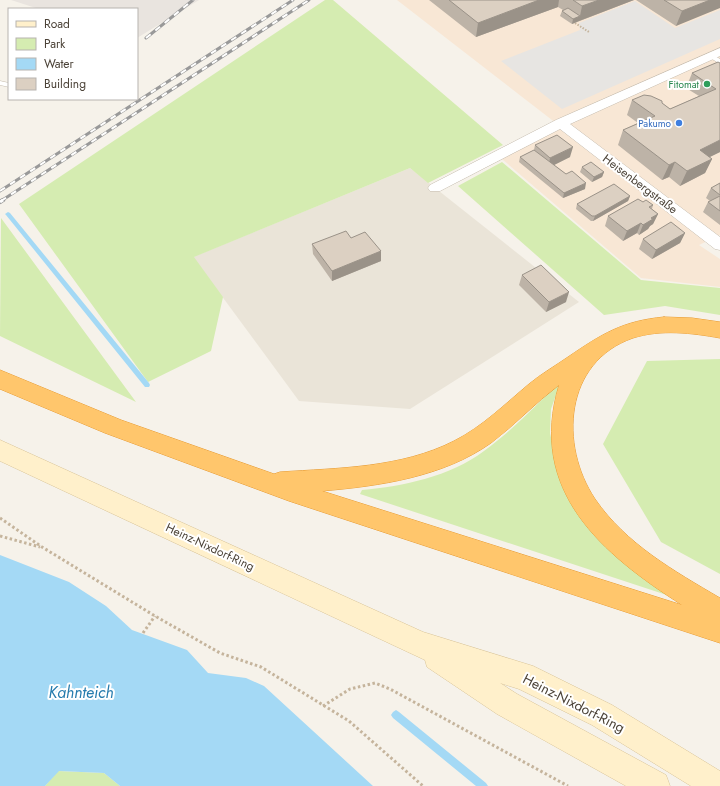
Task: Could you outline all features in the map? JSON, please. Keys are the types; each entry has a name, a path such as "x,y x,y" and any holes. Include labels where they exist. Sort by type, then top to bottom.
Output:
{"highway":[{"path":"271,484 395,473 430,464 464,448 498,424 540,388 610,339 634,329 662,325 689,326 720,330"},
{"path":"589,354 571,384 563,411 561,436 568,471 584,504 614,540 626,550 656,574 720,613"},
{"path":"0,379 50,403 271,484 429,537 720,630"}],"main road":[{"name":"Heinz-Nixdorf-Ring","path":"0,450 420,645 523,676 602,715 668,754 717,786"},
{"name":"Heinz-Nixdorf-Ring","path":"420,645 507,704 655,786"}],"street":[{"path":"435,188 561,123 717,57"},
{"name":"Heisenbergstraße","path":"561,123 720,245"}],"path":[{"path":"575,23 589,32"},
{"path":"0,518 42,548 155,616 220,653 260,667 349,721 423,786"},
{"path":"0,536 42,548"},
{"path":"143,633 155,616"},
{"path":"323,706 350,689 375,683 390,689 568,786"}],"shaded area":[{"path":"11,0 199,0 138,37 138,8 36,8"},
{"path":"397,0 720,0 720,235 699,245 720,259 720,287 641,278 502,159 561,127"},
{"path":"635,1 675,28 720,10 720,39 562,109 501,61 580,30 579,23"},
{"path":"410,168 579,302 410,409 299,401 193,257"}],"green space":[{"path":"325,0 333,0 503,145 428,183 410,168 194,257 223,297 211,351 148,382 19,204"},
{"path":"502,162 641,280 720,288 720,315 665,306 604,315 458,186"},
{"path":"1,218 136,402 0,336"},
{"path":"720,359 720,574 661,542 603,444 647,361"},
{"path":"561,381 551,409 550,433 556,460 570,496 697,605 360,494 362,490 410,483 456,468 484,451 504,435 524,418"},
{"path":"58,771 104,773 120,786 45,786"}],"water":[{"name":"Kahnteich","path":"0,555 69,582 106,606 132,630 187,650 208,673 246,678 264,686 373,786 120,786 104,773 59,771 45,786 0,786"}],"building":[{"path":"449,0 539,0 478,23"},
{"path":"573,0 599,0 582,6"},
{"path":"664,0 710,0 682,11"},
{"path":"568,8 580,16 573,19 562,11"},
{"path":"718,62 720,63 720,140 700,150 712,159 687,171 675,162 669,165 623,130 655,116 632,100 644,95 651,96 662,101 662,103 670,109 716,89 692,73"},
{"path":"557,135 573,147 550,158 535,145"},
{"path":"534,150 566,174 572,171 586,183 564,193 520,157"},
{"path":"591,162 604,172 594,177 582,167"},
{"path":"720,183 720,195 711,188"},
{"path":"614,184 630,196 595,216 592,216 577,204"},
{"path":"720,196 720,211 708,202"},
{"path":"638,199 643,202 646,200 653,205 649,207 658,214 643,225 641,223 627,231 608,216"},
{"path":"671,222 685,233 656,250 643,239"},
{"path":"346,231 351,238 365,232 381,251 332,271 312,244"},
{"path":"541,265 569,292 549,302 522,275"}],"waterway":[{"path":"8,214 147,385"},
{"path":"396,715 483,786"}],"railway":[{"path":"146,38 193,0"},
{"path":"0,191 293,0"},
{"path":"1,201 309,0"}],"place":[{"name":"Fitomat","path":"707,84"},
{"name":"Pakumo","path":"679,123"}]}
